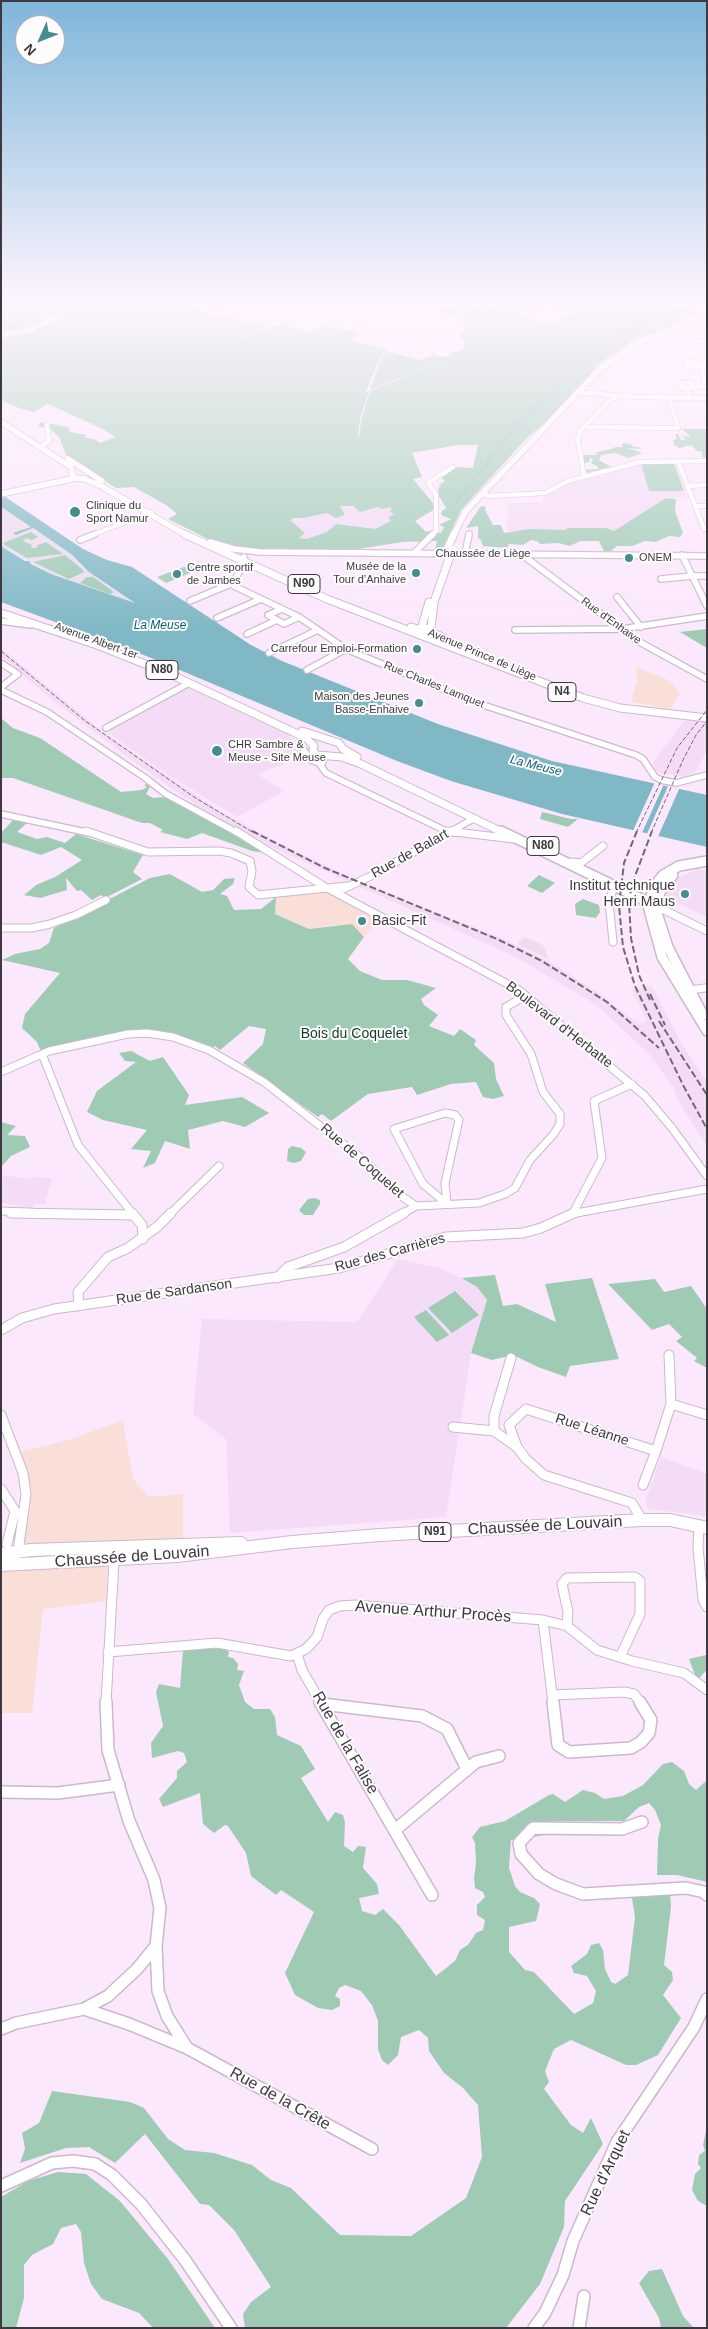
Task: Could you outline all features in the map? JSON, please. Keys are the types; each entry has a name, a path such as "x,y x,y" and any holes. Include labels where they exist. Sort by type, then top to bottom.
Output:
{"main road":[{"path":"424,630 431,627 429,615 446,558 464,522 484,495 562,412"},
{"name":"Chaussée de Liège","path":"1,420 125,495 149,513 210,542"},
{"name":"Chaussée de Liège","path":"43,446 78,474 149,513 179,532 244,560"},
{"name":"Chaussée de Liège","path":"43,446 78,474"},
{"path":"33,487 78,474"},
{"path":"1,494 78,474"},
{"name":"N90","path":"78,474 125,495"},
{"name":"Avenue Prince de Liège","path":"210,542 320,596 401,626 434,642 554,688 592,698 660,711 707,717"},
{"name":"Avenue Albert 1er","path":"1,609 123,650 193,682 208,692 301,736 314,746 315,753 323,761 335,756 361,764 459,812 487,820 637,890 652,903"},
{"path":"4,618 20,615"},
{"path":"401,626 413,623 429,615"},
{"name":"N4","path":"429,615 443,632 465,649"},
{"name":"Avenue Albert 1er","path":"4,618 37,624 122,654 217,690 325,740 339,743 351,755 475,817 513,839 652,903"},
{"name":"Avenue Prince de Liège","path":"401,626 438,634 465,649 592,698"},
{"name":"N4","path":"424,630 434,642"},
{"path":"208,692 217,690"},
{"path":"314,746 325,740"},
{"path":"335,756 341,753 343,749"},
{"name":"Avenue Albert 1er","path":"552,858 570,870 637,902 652,903"},
{"path":"652,903 671,876 683,869 707,863"},
{"path":"707,863 688,864 663,875 654,886 652,903 662,956 682,983 690,990 707,1022"},
{"path":"637,890 654,886"},
{"path":"652,903 682,983 707,1031"},
{"name":"Chaussée de Louvain","path":"4,1549 18,1552 110,1548 160,1551 380,1534 642,1520 670,1520 703,1527"},
{"path":"110,1548 114,1561"},
{"name":"Chaussée de Louvain","path":"1,1565 114,1561 160,1551"},
{"path":"15,1566 18,1552"}],"street":[{"path":"584,476 578,440 580,431 599,412"},
{"path":"584,427 678,428 673,412"},
{"path":"43,446 49,442 47,425"},
{"path":"678,461 705,529"},
{"path":"484,495 544,492 552,490 568,481 640,462 707,461"},
{"path":"414,553 436,531 436,494 428,483 453,467"},
{"path":"688,486 707,485"},
{"path":"695,506 707,506"},
{"path":"80,540 149,513"},
{"path":"465,554 469,534"},
{"name":"Chaussée de Liège","path":"210,542 234,549 254,552 707,556"},
{"name":"Chaussée de Liège","path":"254,552 244,554 244,560 260,552"},
{"name":"Rue d'Enhaive","path":"521,554 622,629 674,662 707,679"},
{"path":"682,556 707,606"},
{"path":"190,601 233,583 244,560"},
{"path":"660,579 707,576"},
{"name":"Rue Charles Lamquet","path":"233,583 237,588 299,617 346,649 471,701 636,755 643,760 655,777 661,780 676,783 707,775"},
{"path":"617,597 641,626"},
{"path":"217,618 261,599"},
{"path":"282,609 268,616 284,624 299,617"},
{"path":"515,630 622,629 707,616"},
{"path":"247,634 277,620"},
{"path":"269,653 318,630"},
{"path":"307,670 346,649"},
{"path":"1,670 4,664 18,674 1,689"},
{"path":"106,728 193,682"},
{"name":"Boulevard d'Herbatte","path":"1,689 46,712 144,777 154,787 270,852 314,881 507,983 632,1084 672,1128 707,1176"},
{"name":"Avenue Albert 1er","path":"304,750 311,760 323,761 321,768 326,773 448,832 513,839 536,846 576,864 581,864"},
{"name":"Rue de Balart","path":"1,814 79,829 148,852 224,851 250,861 252,871 248,887 254,894 262,895 346,886"},
{"name":"Rue de Balart","path":"339,894 340,890 346,886 371,876 475,817"},
{"path":"581,864 603,846"},
{"path":"307,891 314,881"},
{"path":"612,942 609,901 613,890"},
{"path":"1,928 32,928 50,924 76,915 106,900"},
{"path":"652,903 707,931"},
{"path":"661,924 667,918 682,919"},
{"path":"682,983 706,988"},
{"path":"690,990 706,988"},
{"name":"Rue de Coquelet","path":"1,1072 49,1051 128,1034 159,1034 197,1044 264,1082 346,1145 397,1193 416,1206 479,1203 505,1194 515,1188 530,1160 560,1124 560,1114 543,1092 532,1054 510,1024 506,1015 506,1006 525,996"},
{"path":"42,1054 78,1145 142,1225 143,1238"},
{"path":"573,1213 602,1158 594,1103 596,1100 632,1084"},
{"path":"445,1113 455,1115 459,1120 445,1183 448,1204 423,1184 394,1129 445,1113"},
{"path":"78,1306 78,1292 108,1257 143,1238 175,1211 219,1166"},
{"name":"Rue des Carrières","path":"276,1278 339,1268 446,1237 523,1233 541,1228 573,1213 707,1189"},
{"name":"Rue de Sardanson","path":"1,1330 22,1318 36,1313 276,1278 288,1267 344,1247 416,1206"},
{"path":"1,1211 12,1213 133,1215"},
{"path":"644,1485 671,1404 669,1355"},
{"path":"494,1431 494,1416 511,1358"},
{"path":"671,1404 707,1415"},
{"name":"Rue Léanne","path":"517,1447 509,1425 526,1409 656,1451"},
{"path":"2,1423 23,1473 26,1494 18,1552"},
{"path":"453,1427 494,1431 517,1447 526,1459 544,1475 632,1503 642,1520"},
{"path":"1,1489 14,1511 4,1549"},
{"path":"703,1527 698,1547 703,1600 707,1607"},
{"name":"Rue de la Crête","path":"114,1561 108,1652 106,1732 108,1750 129,1821 154,1880 160,1908 156,1946 158,1991 167,2016 187,2048"},
{"path":"567,1626 568,1612 562,1584 567,1578 635,1577 640,1581 640,1614 620,1657"},
{"name":"Avenue Arthur Procès","path":"297,1654 306,1649 317,1637 323,1619 330,1610 340,1606 355,1605 543,1620 567,1626 597,1650 684,1673 707,1690"},
{"path":"543,1620 552,1695 558,1745 562,1750 569,1752 631,1748 641,1742 649,1732 650,1720 648,1710 634,1694 624,1692 552,1695"},
{"path":"108,1652 217,1643 291,1656 297,1654"},
{"name":"Rue de la Falise","path":"297,1654 302,1670 432,1895"},
{"path":"322,1704 422,1716 440,1724 447,1728 467,1769"},
{"path":"395,1830 476,1762 499,1756"},
{"path":"1,1792 58,1793 119,1784"},
{"path":"642,1822 622,1829 533,1828 518,1844 521,1854 539,1874 556,1884 583,1894 686,1888 704,1892 707,1895"},
{"path":"1,2029 16,2023 84,2009 108,1996 137,1969 156,1946"},
{"name":"Rue d'Arquet","path":"534,2328 545,2313 563,2275 573,2241 617,2142 694,2027 707,1999"},
{"name":"Rue de la Crête","path":"84,2009 129,2024 187,2048 372,2149"},
{"path":"1,2186 52,2163 73,2161 95,2164 112,2175 141,2204 185,2260 231,2328"},
{"path":"579,2328 584,2296"}],"shaded area":[{"path":"362,447 414,522 348,535 285,543 250,478 291,462"},
{"path":"639,463 676,463 687,497 667,497 614,532 507,531 508,503 542,502 544,495 558,491 562,485 612,473"},
{"path":"1,507 71,554 89,572 135,603 51,574 1,546"},
{"path":"1,648 104,733 220,811 277,842 364,884 503,939 550,962 597,992 639,1024 647,1021 632,990 651,985 682,1044 707,1082 707,1146 677,1099 673,1087 649,1054 602,1010 585,998 516,957 265,844 196,805 137,764 50,698 1,656"},
{"path":"635,667 666,679 673,684 680,693 670,709 631,702 638,679"},
{"name":"CHR Sambre & Meuse - Site Meuse","path":"191,685 282,729 299,744 301,752 292,755 292,758 287,760 289,762 257,774 284,791 237,817 170,776 105,731"},
{"path":"685,720 707,722 707,750 697,770 690,778 659,773 651,767 654,766 653,762"},
{"name":"Institut technique Henri Maus","path":"698,869 707,871 707,917 675,902 673,904 664,899 663,896 675,879"},
{"path":"325,892 379,921 364,937 358,930 335,925 310,929 275,914 276,897"},
{"path":"524,937 543,945 549,960 517,944"},
{"path":"3,1175 26,1179 34,1177 52,1178 45,1204 36,1204 32,1208 1,1203"},
{"path":"398,1259 439,1268 462,1278 477,1287 487,1300 471,1353 446,1517 230,1533 226,1439 193,1414 202,1319 357,1322"},
{"path":"123,1420 133,1479 149,1497 183,1494 183,1544 108,1546 106,1601 43,1609 32,1713 1,1713 1,1556 18,1551 26,1470 20,1452 75,1438"},
{"path":"661,1457 707,1474 707,1516 648,1509 645,1502"}],"green space":[{"path":"65,412 362,412 359,438 364,412 556,412 527,438 461,510 443,549 435,549 437,541 403,542 345,551 257,551 210,540 168,519 177,514 166,505 134,487 116,488 67,457 59,437 51,430 38,426 41,422 68,427 70,432 88,435 84,437 100,443 115,437 103,429","holes":["458,445 478,445 473,468 453,467 441,477 445,481 439,485 441,486 438,488 439,496 446,508 442,511 441,515 451,519 439,525 444,527 441,533 425,531 415,521 437,508 413,479 422,477 412,453","340,506 353,506 360,512 378,507 381,509 390,507 392,510 389,511 394,515 388,517 391,521 375,529 336,524 327,532 307,539 299,538 305,533 291,521 292,518 303,518 327,513 336,518 345,515"]},
{"path":"682,429 707,429 707,458 702,457 702,452 697,451 691,445 680,448 674,445 673,440 677,439 675,434 678,434 681,440 686,440 682,436 691,437"},
{"path":"623,443 639,447 641,449 628,448 642,453 628,458 616,453 601,455 599,460 611,467 585,473 584,470 598,469 598,467 591,463 593,459 590,458 589,462 583,463 583,455 596,455 597,452 622,447"},
{"path":"641,464 674,464 684,491 649,491"},
{"path":"666,498 676,499 675,511 683,533 680,537 669,536 655,542 645,541 632,546 617,546 611,551 604,551 599,541 581,541 569,546 559,543 540,544 537,541 531,540 523,545 509,544 507,548 483,546 478,538 478,526 466,528 481,506 486,507 485,510 493,525 501,525 504,533 530,529 566,530 567,528 606,528 614,531"},
{"path":"31,532 38,537 32,540 26,538 23,541 32,545 31,548 36,548 38,545 46,542 63,554 27,558 3,544"},
{"path":"65,555 84,572 69,579 33,562"},
{"name":"Centre sportif de Jambes","path":"189,565 198,570 166,583 157,577"},
{"path":"87,577 93,577 114,592 110,594 80,583"},
{"path":"707,629 707,648 680,632"},
{"path":"1,718 13,728 40,738 121,792 142,790 147,787 144,785 147,784 150,787 146,794 153,798 166,797 266,853 252,851 202,833 187,839 160,832 163,830 150,823 142,823 13,778 1,778"},
{"path":"542,812 578,819 568,827 540,819"},
{"path":"15,818 28,822 17,832 37,839 47,837 65,843 76,834 143,855 133,872 142,879 105,898 101,895 92,900 81,890 77,891 66,878 67,890 40,898 24,895 36,885 55,877 82,860 61,847 41,855 1,842 1,833"},
{"name":"Bois du Coquelet","path":"170,874 202,892 213,890 224,879 235,878 233,884 220,894 227,896 234,910 261,909 276,897 275,914 309,929 352,924 364,937 348,959 360,971 382,980 407,980 436,988 421,999 424,1005 438,1015 429,1026 454,1036 460,1029 476,1040 474,1045 494,1063 496,1079 504,1096 493,1099 483,1097 476,1082 451,1084 417,1095 412,1087 368,1094 331,1121 322,1114 318,1117 243,1063 263,1044 266,1029 249,1026 220,1050 215,1046 209,1050 147,1033 42,1054 37,1042 22,1028 25,1014 60,973 2,960 15,954 40,949 49,943 54,928 150,878"},
{"path":"539,875 555,883 542,893 527,886"},
{"path":"583,899 599,905 600,912 596,918 576,915 575,904"},
{"path":"131,1051 150,1061 163,1057 189,1095 185,1105 242,1097 269,1113 245,1127 223,1121 188,1130 190,1149 165,1141 155,1163 143,1168 151,1151 131,1149 147,1130 103,1120 87,1112 97,1091 136,1062 125,1061 119,1053"},
{"path":"1,1122 16,1126 7,1135 25,1136 30,1147 11,1156 1,1167"},
{"path":"292,1146 301,1148 306,1152 301,1161 294,1163 287,1161 288,1149"},
{"path":"308,1199 320,1200 320,1204 313,1215 304,1215 299,1210"},
{"path":"495,1275 503,1306 517,1304 556,1322 545,1284 592,1278 619,1359 570,1366 566,1377 513,1355 492,1360 471,1353 487,1300 477,1287 462,1278"},
{"path":"655,1279 664,1292 691,1286 707,1309 707,1368 694,1361 697,1358 676,1341 682,1337 669,1324 652,1330 608,1284"},
{"path":"455,1291 479,1315 452,1333 428,1308"},
{"path":"426,1310 449,1335 437,1342 414,1317"},
{"path":"225,1648 229,1652 228,1657 233,1658 238,1664 237,1670 244,1671 239,1685 245,1702 254,1709 270,1709 275,1717 277,1735 301,1746 315,1769 301,1778 328,1822 335,1812 343,1815 345,1823 344,1846 353,1852 358,1846 366,1847 363,1868 377,1884 379,1894 359,1898 362,1911 375,1915 383,1909 399,1925 436,1976 455,1961 460,1950 468,1945 476,1933 483,1930 485,1920 477,1915 477,1905 485,1897 483,1892 475,1888 475,1843 472,1837 480,1827 505,1821 553,1794 565,1802 583,1790 595,1793 604,1799 623,1796 643,1785 663,1764 672,1762 684,1771 689,1784 696,1790 707,1780 707,1882 677,1875 657,1875 658,1839 661,1825 655,1810 649,1803 639,1807 624,1821 554,1821 546,1835 511,1840 509,1868 515,1886 520,1892 534,1898 540,1904 536,1921 509,1927 509,1952 525,1970 534,1972 574,2014 593,2003 596,1991 587,1976 574,1973 571,1966 587,1954 591,1945 599,1943 603,1950 605,1969 611,1982 615,1984 628,1975 635,1917 632,1898 670,1892 671,1907 664,1965 672,1972 673,1980 663,1995 681,2018 658,2055 636,2065 626,2065 571,2040 554,2049 545,2071 549,2082 544,2089 571,2125 583,2133 591,2118 603,2144 565,2201 564,2227 540,2284 506,2328 245,2328 243,2314 251,2302 271,2287 234,2230 209,2205 200,2204 145,2134 115,2163 89,2147 66,2148 20,2163 25,2149 22,2133 39,2123 52,2091 130,2102 144,2108 168,2139 185,2150 214,2153 252,2165 271,2180 291,2188 340,2235 411,2236 466,2198 482,2157 478,2105 463,2088 444,2073 429,2051 428,2038 419,2030 401,2037 398,2055 388,2065 382,2060 378,2049 378,2021 372,2005 361,1991 345,1985 339,1988 335,1996 340,1999 340,2006 332,2010 318,2008 295,1995 285,1973 314,1912 281,1890 276,1895 251,1876 246,1853 228,1826 225,1825 214,1833 203,1824 200,1793 163,1807 159,1799 177,1778 177,1771 187,1762 184,1753 178,1751 152,1758 151,1743 163,1726 156,1692 159,1684 180,1688 183,1650"},
{"path":"706,1655 707,1670 699,1678 695,1675 689,1659"},
{"path":"707,2126 707,2206 698,2201 692,2190 695,2174 701,2168 698,2164 699,2155 705,2151 703,2145"},
{"path":"58,2172 86,2174 120,2201 168,2259 215,2328 153,2328 139,2313 102,2299 91,2284 84,2263 81,2232 76,2224 61,2228 53,2244 32,2255 24,2265 24,2298 16,2328 1,2328 1,2197 28,2181"},
{"path":"662,2269 683,2316 694,2328 661,2328 659,2318 639,2283 649,2271"}],"water":[{"name":"La Meuse","path":"1,494 83,549 107,560 132,567 251,645 282,661 438,724 552,761 707,795 707,847 562,814 451,781 397,761 139,653 1,602 1,546 51,574 135,603 89,572 71,554 33,528 16,535 13,533 31,527 1,507"}],"pier":[{"path":"655,782 664,784 641,835 632,833"},
{"path":"669,784 680,787 657,839 646,836"}],"waterway":[{"path":"452,508 514,428 531,412"}],"railway":[{"path":"1,651 84,720 194,797 254,833"},
{"path":"636,833 677,748 707,710"},
{"path":"651,833 683,760 696,735 707,721"},
{"path":"252,831 325,868 497,939 542,961 607,1002 659,1048"},
{"path":"637,831 624,863 619,906 623,947 635,986 683,1085 707,1129"},
{"path":"650,1000 639,975 631,938 629,902 632,884 652,831"},
{"path":"650,994 665,1025"},
{"path":"659,1021 707,1095"}],"place":[{"name":"Clinique du Sport Namur","path":"75,512"},
{"name":"ONEM","path":"629,558"},
{"name":"Musée de la Tour d’Anhaive","path":"416,573"},
{"name":"Centre sportif de Jambes","path":"177,574"},
{"name":"Carrefour Emploi-Formation","path":"417,649"},
{"name":"Maison des Jeunes Basse-Enhaive","path":"419,703"},
{"name":"CHR Sambre & Meuse - Site Meuse","path":"217,751"},
{"name":"Institut technique Henri Maus","path":"685,894"},
{"name":"Basic-Fit","path":"362,921"}]}
